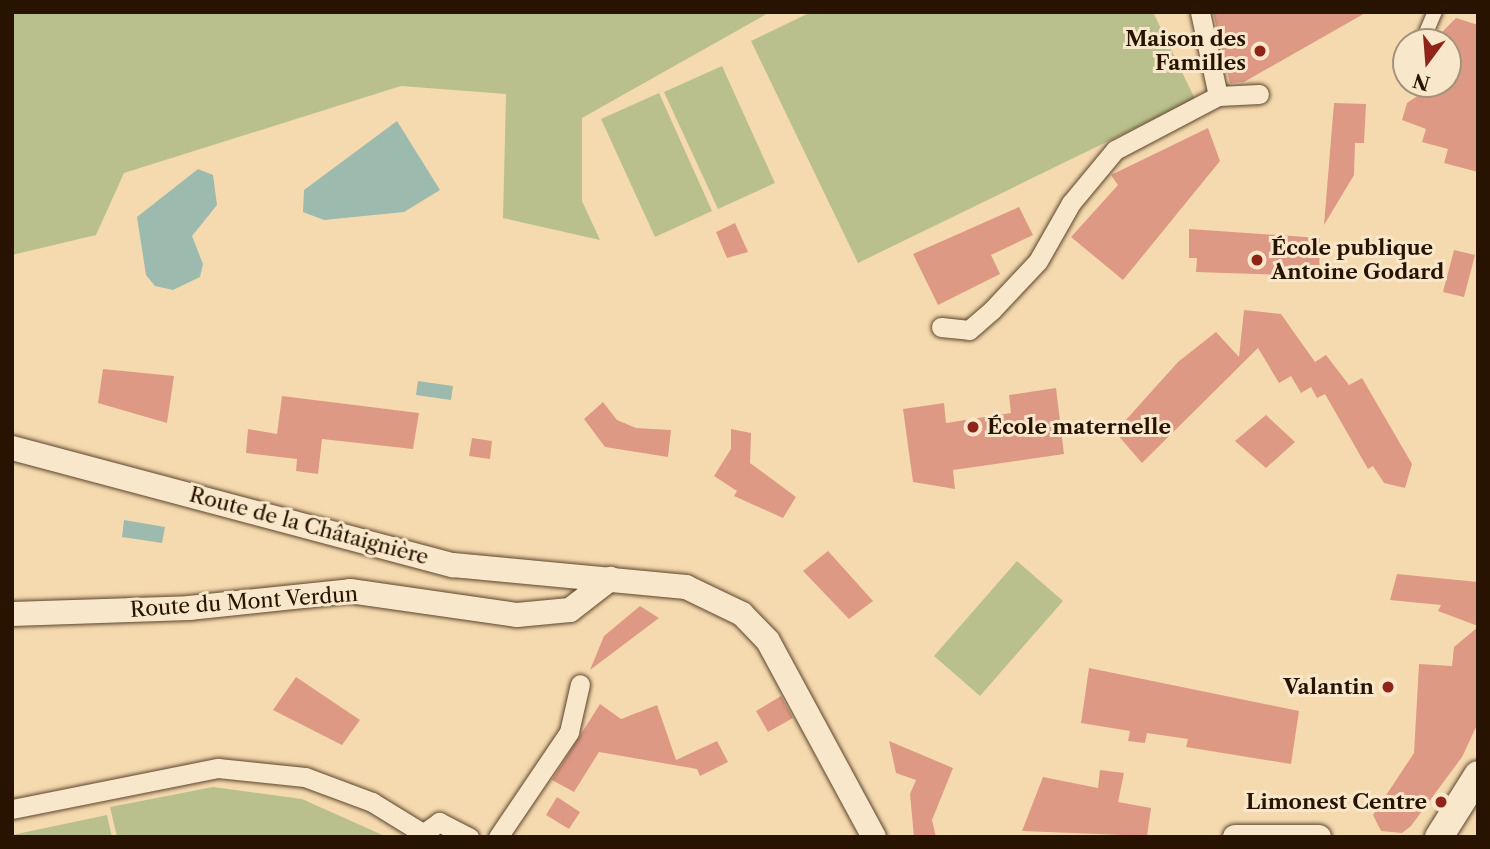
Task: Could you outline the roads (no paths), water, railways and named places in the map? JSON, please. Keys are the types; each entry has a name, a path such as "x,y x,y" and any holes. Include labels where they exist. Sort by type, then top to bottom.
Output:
{"main road":[{"path":"1439,837 1478,775"}],"street":[{"path":"1200,12 1218,96"},
{"path":"941,327 970,330 992,310 1038,261 1071,202 1115,150 1218,96 1259,94"},
{"name":"Route de la Châtaignière","path":"12,448 453,565 610,579"},
{"path":"610,579 686,587 741,614 768,641 874,837"},
{"name":"Route du Mont Verdun","path":"12,614 188,608 350,591 517,615 570,610 610,579"},
{"path":"498,837 569,732 580,684"},
{"path":"12,809 218,768 305,777 372,802 426,835 439,822 469,837"},
{"path":"1235,837 1319,837"}],"place":[{"name":"Maison des Familles","path":"1260,51"},
{"name":"École publique Antoine Godard","path":"1257,260"},
{"name":"École maternelle","path":"973,427"},
{"name":"Valantin","path":"1388,687"},
{"name":"Limonest Centre","path":"1441,802"}]}
